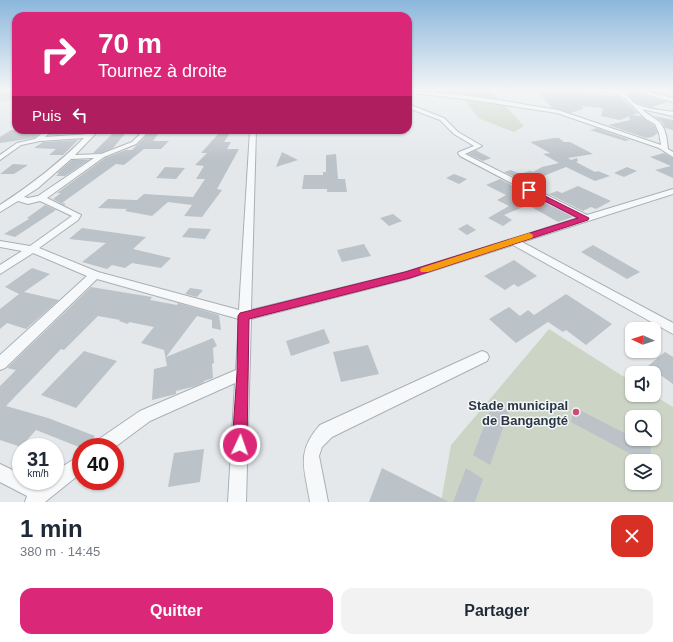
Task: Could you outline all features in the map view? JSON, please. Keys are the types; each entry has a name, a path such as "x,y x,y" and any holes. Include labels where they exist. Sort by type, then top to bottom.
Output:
{"street":[{"path":"428,112 445,120 456,133 479,146 462,153 462,155 585,218"},
{"path":"559,112 665,149 673,155"},
{"path":"642,112 648,118 657,123 662,133 665,149"},
{"path":"40,139 46,134"},
{"path":"18,198 28,201 41,198 102,156 134,143 143,134"},
{"path":"237,502 253,134"},
{"path":"0,158 19,144 40,139 90,136"},
{"path":"0,208 18,198 69,157 90,136"},
{"path":"69,157 102,156"},
{"path":"0,244 32,249 95,275 244,316 386,281 673,191"},
{"path":"0,270 77,216 41,198"},
{"path":"513,241 673,329"},
{"path":"0,364 95,275"},
{"path":"319,502 311,456 316,442 326,431 482,357"},
{"path":"115,438 152,412 243,373"},
{"path":"0,473 37,498 72,470"}],"green space":[{"path":"474,112 511,112 524,126 514,132 478,118"},
{"name":"Stade municipal de Bangangté","path":"549,329 625,378 625,402 661,402 661,400 673,407 673,502 441,502 451,445"}],"building":[{"path":"602,112 637,112 632,115 641,116 654,125 658,133 652,137 646,138 608,125 630,120 629,116 620,120 601,116"},
{"path":"654,116 673,120 673,130 665,128 662,122"},
{"path":"597,128 630,140 625,141 590,130"},
{"path":"11,130 12,134 39,134 34,138 0,143 0,137"},
{"path":"112,134 125,134 113,148 101,153 93,153"},
{"path":"148,134 158,134 153,141 169,141 161,149 144,149 124,165 116,164 62,203 66,204 64,205 53,199 61,193 57,193 105,158 126,150 132,150"},
{"path":"218,134 229,134 224,142 231,142 227,149 239,149 217,189 222,190 202,217 184,216 192,205 168,202 152,216 125,211 127,209 98,208 108,199 137,200 144,194 193,197 205,179 196,179 204,166 195,165 207,153 201,153"},
{"path":"559,138 564,142 570,142 593,154 568,158 571,160 577,158 578,161 576,162 595,172 598,171 610,176 595,181 566,167 526,183 504,172 511,170 520,174 530,171 533,172 542,167 559,163 543,154 550,153 530,142"},
{"path":"78,140 63,155 49,155 56,149 34,148 43,142"},
{"path":"476,150 491,158 483,161 468,154"},
{"path":"282,152 298,160 276,167"},
{"path":"664,153 673,158 673,178 655,170 671,166 650,157"},
{"path":"336,154 338,179 345,179 347,192 327,192 327,189 302,189 304,175 323,175 323,172 326,172 326,155"},
{"path":"72,160 89,160 65,176 56,176 59,173 57,173"},
{"path":"13,164 28,165 14,174 0,174"},
{"path":"165,167 185,168 176,179 156,178"},
{"path":"627,167 637,171 624,177 614,173"},
{"path":"454,174 467,179 459,184 446,178"},
{"path":"500,179 573,217 558,222 528,205 504,215 512,220 503,226 488,218 509,206 497,200 506,195 486,185"},
{"path":"578,186 611,201 596,209 591,207 583,211 549,194 557,191 562,193"},
{"path":"45,205 56,210 15,237 4,234 29,219 27,218"},
{"path":"393,214 402,221 389,226 380,218"},
{"path":"467,224 476,230 467,235 458,229"},
{"path":"82,228 146,237 133,249 171,258 161,268 132,263 125,268 112,265 107,269 82,262 106,243 69,239"},
{"path":"189,228 211,229 205,239 182,237"},
{"path":"364,244 371,256 342,262 337,250"},
{"path":"593,245 640,272 627,279 581,252"},
{"path":"514,260 537,276 518,287 514,284 505,290 484,276"},
{"path":"32,268 50,274 24,292 59,300 26,329 7,323 0,329 0,309 19,294 5,287"},
{"path":"91,287 152,297 150,300 177,305 178,303 219,315 221,330 212,328 212,320 197,316 166,357 213,338 217,346 213,348 213,378 196,386 176,391 176,394 152,400 154,369 167,366 164,350 141,343 154,327 129,322 128,324 119,321 120,320 98,316 64,350 61,349 6,406 48,418 95,436 93,438 72,438 72,444 64,441 64,438 56,438 36,430 29,438 12,438 12,444 0,440 0,386 16,370 7,368"},
{"path":"190,288 203,290 197,297 185,294"},
{"path":"566,294 612,324 586,345 566,330 563,332 548,322 516,343 489,319 509,307 520,316 528,310 534,315"},
{"path":"324,329 330,343 291,356 286,341"},
{"path":"368,345 379,374 341,382 333,352"},
{"path":"84,351 117,361 76,408 41,395"},
{"path":"665,352 673,357 673,384 661,375 661,366 648,366 658,358 661,358 661,355"},
{"path":"493,403 509,411 490,465 473,455"},
{"path":"574,407 625,433 625,446 649,446 651,447 650,454 631,454 571,422"},
{"path":"204,449 200,482 168,487 174,453"},
{"path":"382,468 449,502 369,502"},
{"path":"466,468 483,479 475,502 453,502"}],"slow traffic":[{"path":"425,270 529,236"}],"place":[{"name":"Stade municipal de Bangangté","path":"576,412"}],"route":[{"path":"240,445 244,316 407,275 585,218 529,190"}]}
